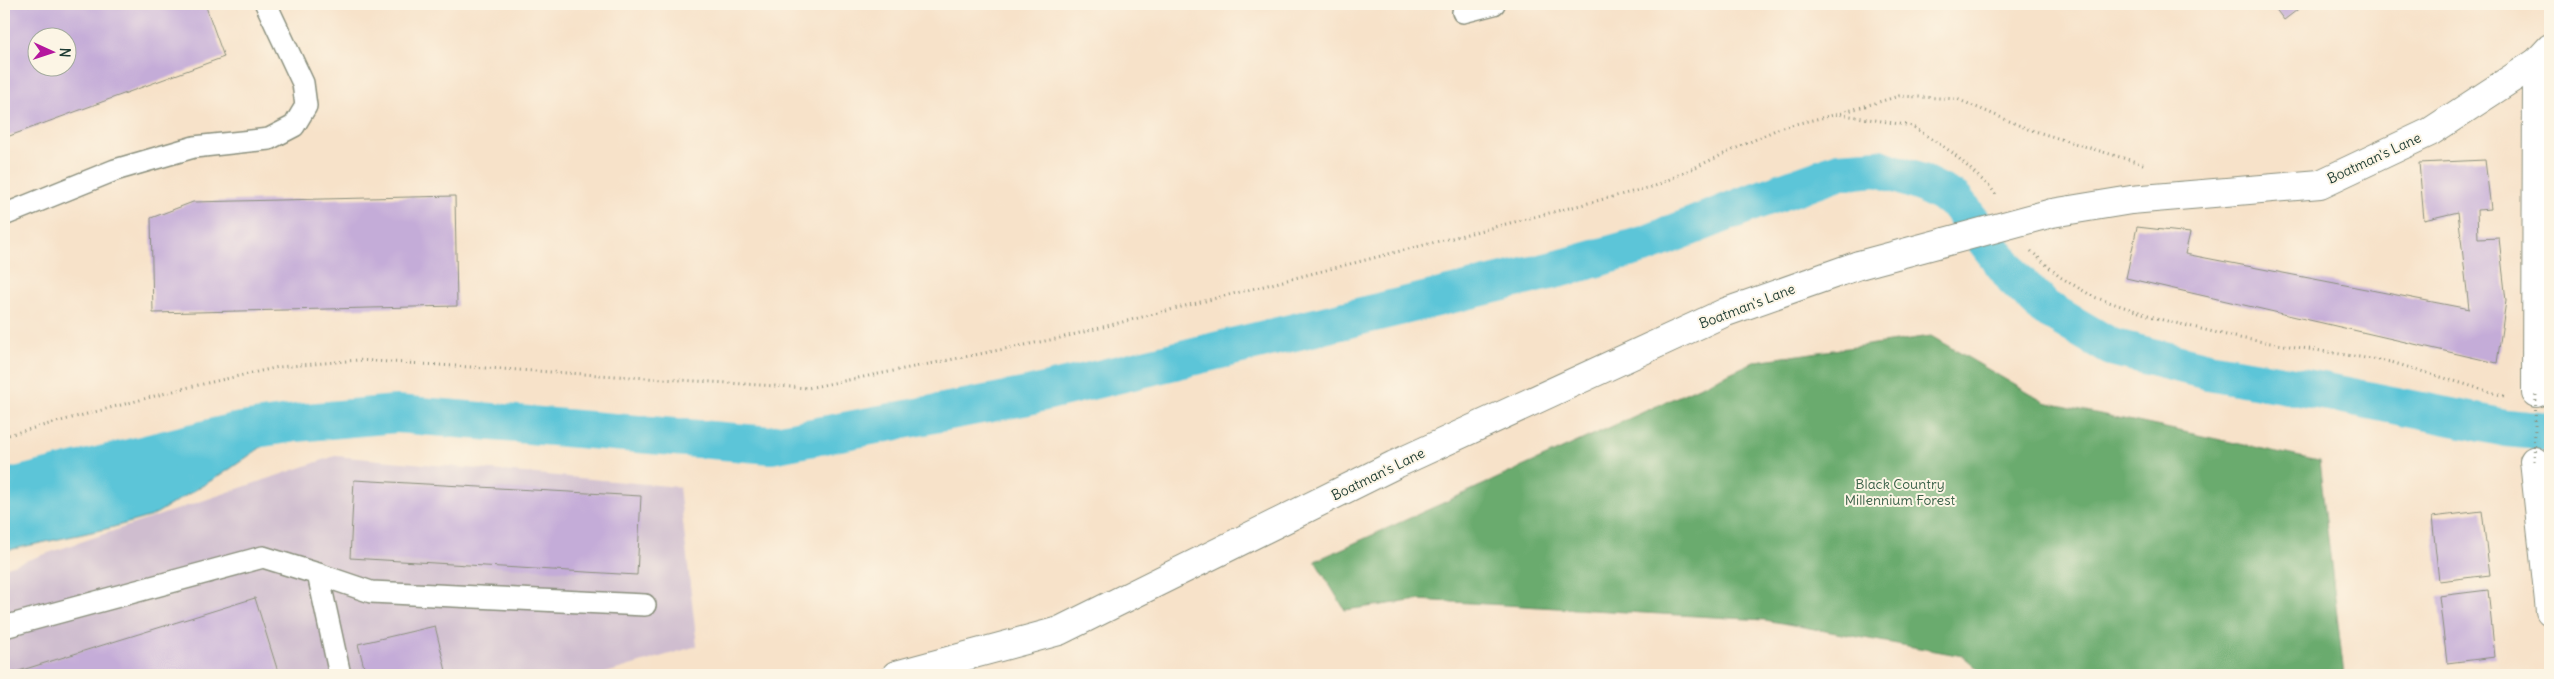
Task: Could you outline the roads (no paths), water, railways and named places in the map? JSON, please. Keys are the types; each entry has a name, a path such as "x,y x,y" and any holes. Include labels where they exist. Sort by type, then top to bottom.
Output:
{"street":[{"name":"Boatman's Lane","path":"896,675 1059,631 1394,465 1726,312 1859,265 2052,213 2131,200 2320,184 2430,132 2544,55"},
{"path":"2536,407 2544,55"},
{"path":"2534,461 2550,611"}],"lane":[{"path":"4,215 115,170 194,148 269,139 294,126 306,106 303,83 266,4"},
{"path":"1463,12 1494,4"},
{"path":"4,627 263,557 371,592 645,604"},
{"path":"318,574 340,675"}],"water":[{"path":"296,423 227,471 152,516 110,528 4,551 4,489 235,432"}],"waterway":[{"path":"4,489 235,432 296,423 396,414 771,445 1028,396 1566,267 1647,244 1753,202 1839,171 1879,168 1921,183 1955,200 2014,278 2045,308 2111,347 2208,371 2328,392 2506,428 2550,432"}],"park label":[{"name":"Black Country Millennium Forest","path":"1900,492"}]}
